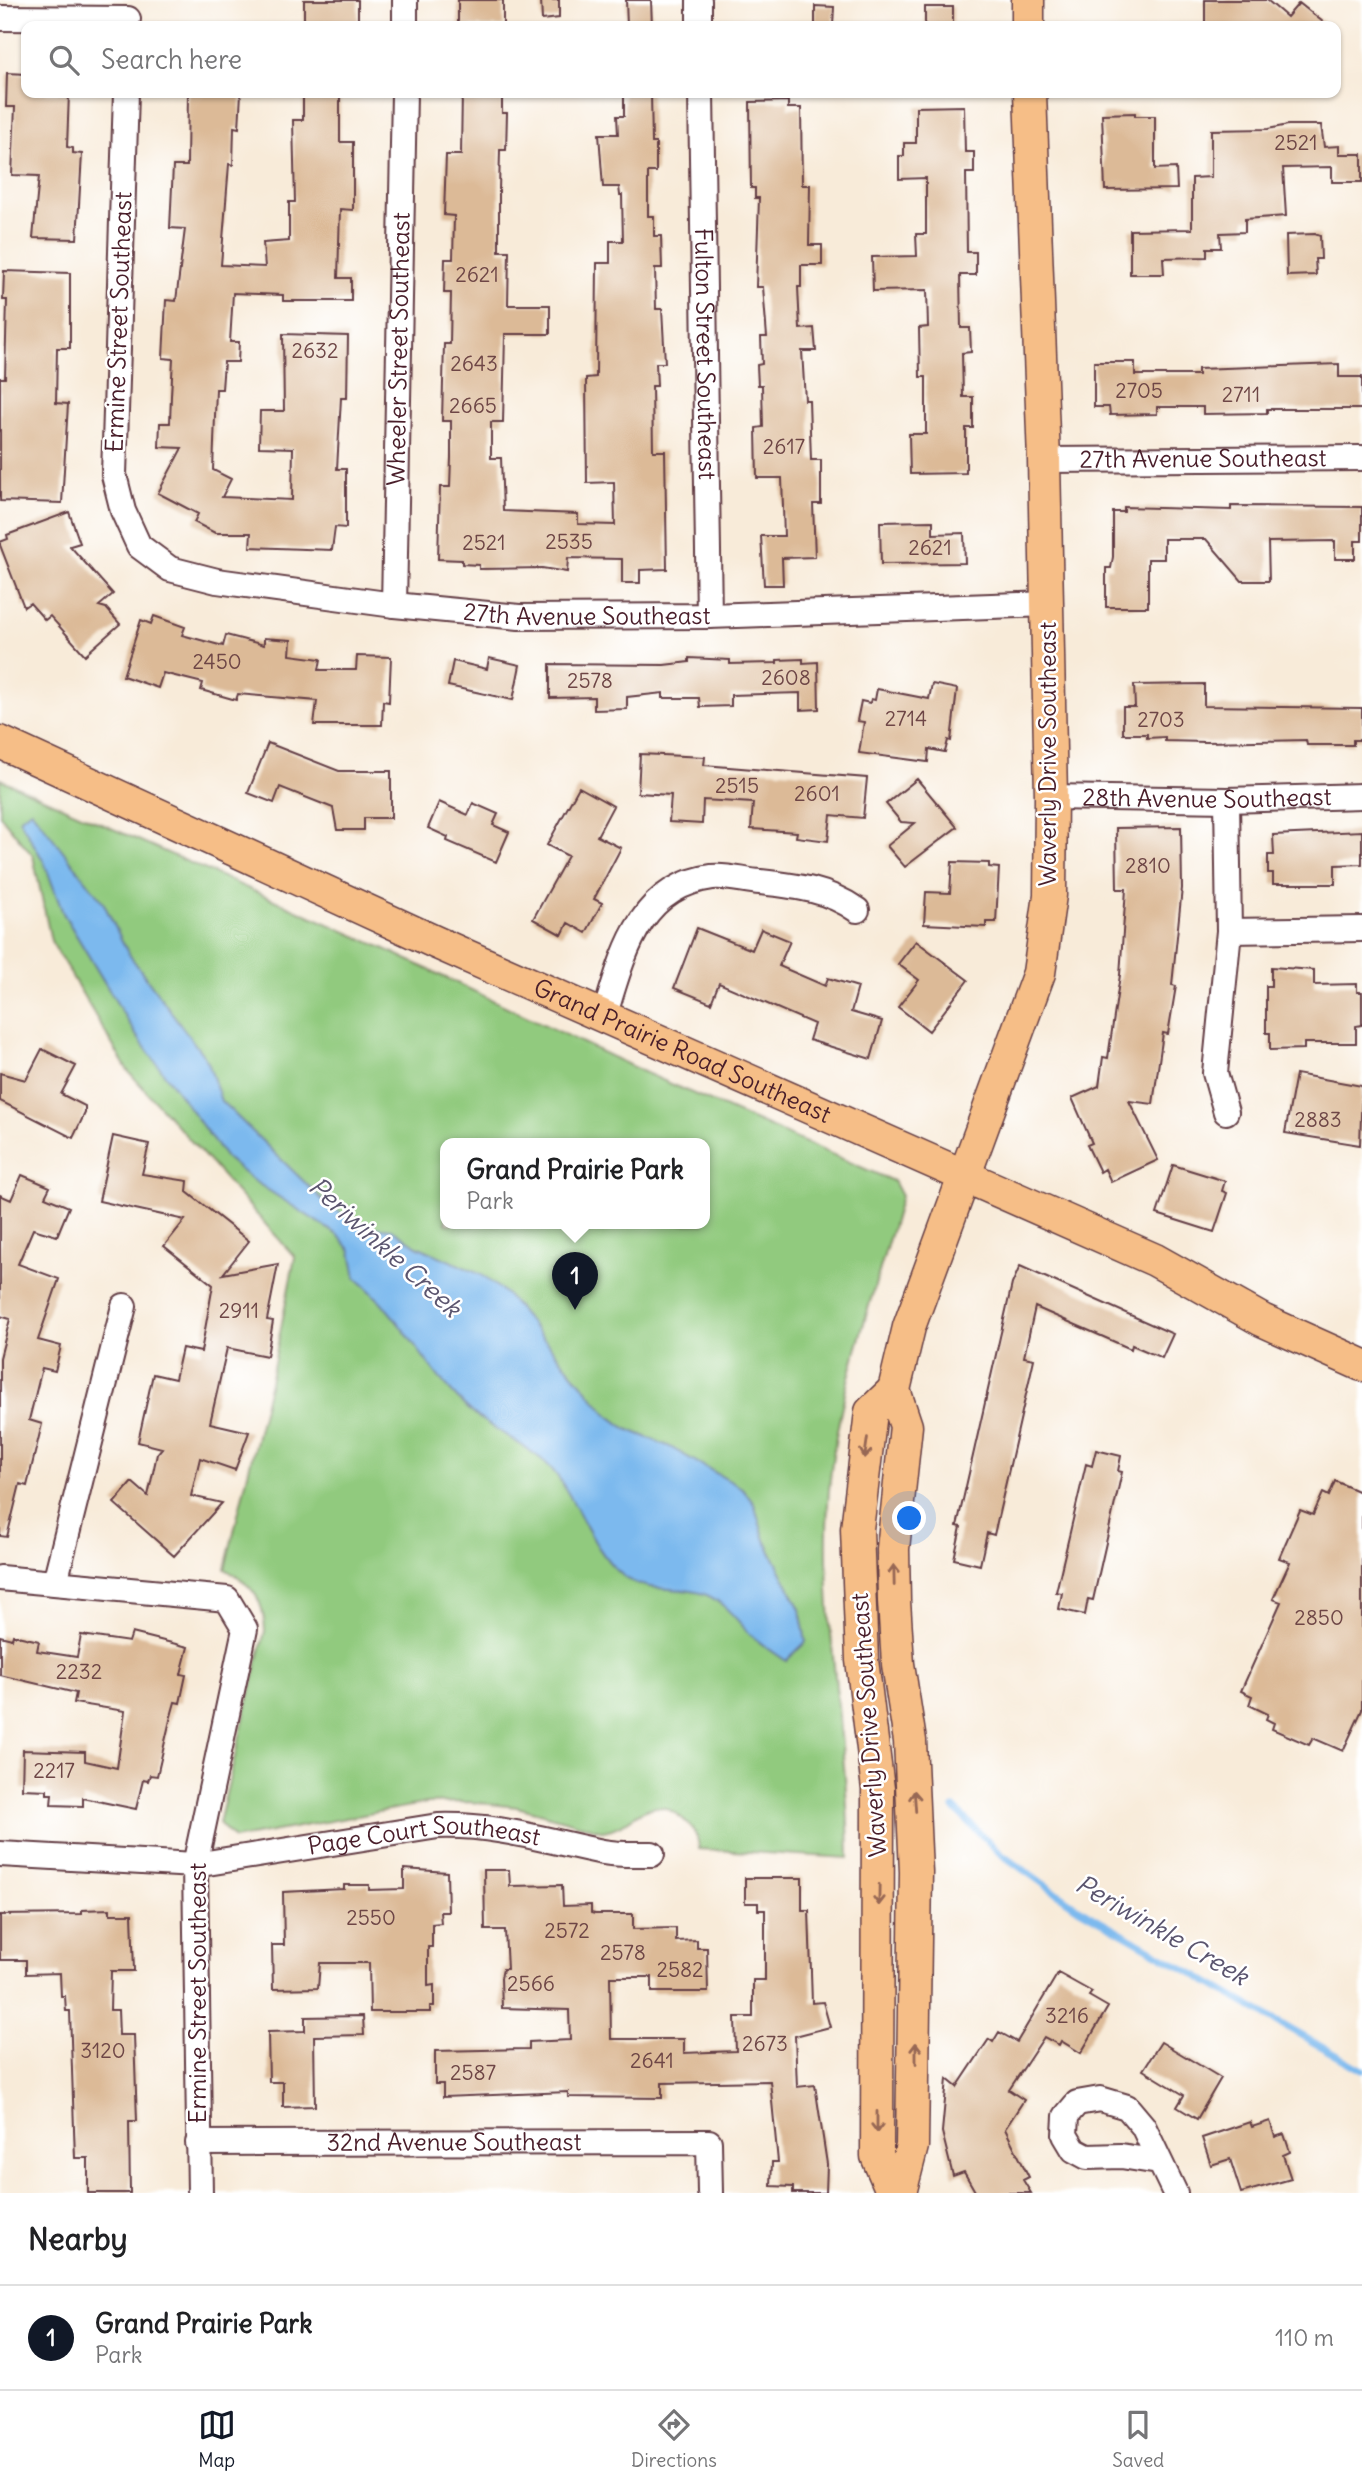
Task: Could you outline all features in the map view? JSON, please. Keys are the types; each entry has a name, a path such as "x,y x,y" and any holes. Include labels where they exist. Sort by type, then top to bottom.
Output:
{"main road":[{"path":"1027,0 1028,21"},
{"name":"Waverly Drive Southeast","path":"893,2193 877,2156 878,1789 862,1660 857,1529 872,1412 894,1390 909,1327 1039,973 1049,895 1051,797 1044,460 1030,98"},
{"name":"Grand Prairie Road Southeast","path":"0,742 604,1017 1155,1260 1262,1320 1362,1365"},
{"name":"Waverly Drive Southeast","path":"894,1390 906,1426 893,1549 894,1601 898,1664 910,1741 916,1872 916,2067 912,2146 900,2193"}],"street":[{"path":"405,0 405,21"},
{"path":"699,0 699,21"},
{"path":"0,18 129,15"},
{"name":"Ermine Street Southeast","path":"126,98 114,475 123,511 139,546"},
{"name":"Wheeler Street Southeast","path":"394,605 404,98"},
{"name":"Fulton Street Southeast","path":"701,98 709,616"},
{"name":"27th Avenue Southeast","path":"1044,460 1362,458"},
{"name":"27th Avenue Southeast","path":"139,546 170,569 217,581 394,605 519,617 709,616 1047,604"},
{"name":"28th Avenue Southeast","path":"1051,797 1227,800 1362,796"},
{"path":"1226,1112 1215,1073 1229,931 1227,800"},
{"path":"604,1017 630,936 654,904 677,889 712,877 793,886 838,897 857,909"},
{"path":"1229,931 1362,929"},
{"path":"0,1578 55,1582 124,1306"},
{"name":"Ermine Street Southeast","path":"55,1582 226,1598 245,1629 195,1865 200,2193"},
{"name":"Page Court Southeast","path":"0,1854 195,1865 438,1826 468,1825 513,1830 605,1853 652,1854"},
{"name":"32nd Avenue Southeast","path":"198,2143 709,2143 710,2193"},
{"path":"1159,2162 1175,2193"}],"green space":[{"path":"0,779 383,948 646,1073 893,1181 901,1196 847,1386 838,1425 828,1504 828,1593 848,1814 849,1858 699,1849 697,1837 687,1823 661,1807 651,1808 615,1828 604,1831 517,1807 470,1802 427,1803 234,1839 219,1823 265,1631 262,1610 255,1594 243,1581 225,1569 272,1373 295,1257 128,1071 51,941 33,856 0,815"}],"water":[{"path":"31,810 103,902 128,953 208,1062 221,1101 325,1202 363,1226 392,1229 417,1246 482,1275 506,1294 608,1415 627,1429 668,1446 742,1488 754,1504 765,1540 800,1609 806,1642 786,1661 756,1639 711,1597 694,1591 642,1585 622,1575 602,1553 564,1486 548,1465 474,1414 442,1382 388,1310 356,1278 351,1251 339,1236 251,1179 226,1158 136,1035 63,913 44,862 19,819"}],"building":[{"path":"304,0 358,0 358,21 304,21"},
{"path":"458,0 503,0 503,21 458,21"},
{"path":"541,0 559,0 559,18 542,20"},
{"path":"626,0 651,0 652,21 627,21"},
{"path":"1205,0 1267,0 1287,17 1299,3 1322,21 1205,21"},
{"path":"815,6 834,7 833,21 815,21"},
{"path":"925,7 953,7 953,21 925,21"},
{"path":"7,73 21,74 21,98 69,98 67,147 73,148 73,153 82,154 77,239 33,238 39,176 12,175 15,107 6,107"},
{"path":"188,98 241,98 239,128 234,127 233,165 229,164 221,265 265,267 263,243 289,241 289,202 295,202 293,120 303,120 303,98 340,98 340,142 353,142 353,210 340,209 338,278 351,278 351,301 283,301 283,295 233,293 230,342 239,342 238,362 224,362 222,389 216,389 213,470 231,479 222,497 292,500 293,448 259,447 260,411 284,411 283,334 348,336 347,398 341,398 337,469 346,469 346,528 335,527 332,550 250,547 251,533 215,533 194,522 198,514 158,493 182,448 159,447 160,423 170,423 173,359 163,358 166,300 176,301 185,229 170,228 173,166 187,166"},
{"path":"462,98 502,98 502,113 507,113 506,150 500,150 499,251 509,251 508,305 550,305 550,334 505,334 503,422 491,422 491,458 501,458 503,511 578,514 578,524 615,525 614,482 587,483 586,378 596,377 597,263 610,263 610,241 623,241 622,195 619,187 603,187 599,134 618,134 617,116 624,116 624,98 651,98 656,172 648,172 648,216 654,216 654,236 661,236 662,268 655,268 656,309 662,309 665,363 656,363 657,386 652,386 653,451 665,451 667,569 640,570 640,583 622,583 622,559 568,558 567,572 542,568 479,569 479,565 462,564 462,560 438,559 440,487 450,487 451,458 451,421 442,421 444,344 450,344 451,293 444,293 445,259 453,259 454,216 444,215 446,155 461,155"},
{"path":"788,101 788,108 801,108 802,185 810,185 809,245 822,245 822,265 801,265 801,287 798,287 800,329 814,328 816,351 802,351 805,400 809,400 811,460 821,460 821,504 813,504 815,557 782,558 783,585 764,585 761,536 784,536 782,478 757,478 756,428 763,427 762,385 758,385 757,365 762,364 761,337 767,337 763,287 756,287 759,198 755,198 755,188 751,188 750,102"},
{"path":"964,106 965,152 974,152 974,173 966,173 967,252 976,252 976,275 960,275 961,328 970,328 971,352 962,353 963,397 973,397 973,428 966,428 966,473 910,474 909,434 926,434 926,377 920,377 919,328 928,327 927,290 873,291 872,257 917,256 916,234 926,234 926,178 899,179 899,156 904,156 904,143 916,143 916,107"},
{"path":"1135,113 1135,116 1155,116 1155,169 1176,168 1177,189 1105,190 1102,114"},
{"path":"1288,125 1321,125 1324,147 1339,146 1339,154 1362,154 1362,182 1332,182 1332,167 1283,168 1286,216 1245,219 1245,232 1220,233 1221,248 1207,248 1207,257 1163,258 1164,274 1130,274 1130,230 1192,229 1192,178 1211,177 1211,130 1268,129"},
{"path":"1286,235 1320,236 1321,259 1315,259 1316,275 1287,276"},
{"path":"4,271 70,273 70,348 57,348 56,403 68,404 62,503 0,501 0,378 5,378 7,300 3,300"},
{"path":"1094,362 1135,362 1135,375 1198,375 1198,369 1339,364 1339,377 1362,377 1362,409 1267,409 1267,413 1203,414 1203,407 1157,407 1157,414 1110,415 1109,407 1094,407"},
{"path":"1231,506 1362,507 1362,541 1355,541 1355,559 1335,559 1335,541 1268,542 1269,581 1242,581 1206,539 1164,539 1164,559 1148,559 1148,607 1106,607 1106,568 1111,568 1113,557 1113,512 1124,512 1124,507 1231,510"},
{"path":"69,512 80,543 70,546 113,594 99,606 106,608 120,624 85,655 50,616 45,620 30,603 24,607 0,545 0,542 8,539 7,535"},
{"path":"933,521 933,534 964,533 965,563 881,564 880,522"},
{"path":"154,616 185,627 182,635 223,646 226,635 264,645 264,638 291,640 290,655 321,659 319,670 356,670 357,656 391,657 389,702 383,701 382,725 314,725 317,701 238,694 236,700 201,690 203,683 163,673 158,688 123,676 141,620 151,624"},
{"path":"489,658 520,665 513,700 448,686 453,661 487,669"},
{"path":"689,658 730,660 730,664 777,663 777,660 803,659 803,663 818,662 819,709 800,710 800,693 731,695 731,706 700,707 699,698 663,698 663,693 627,697 627,709 594,710 594,697 550,698 550,664 664,665 689,662"},
{"path":"932,684 957,689 951,741 948,740 945,752 929,749 928,762 859,753 864,722 857,721 861,701 870,703 871,699 875,700 877,689 929,699"},
{"path":"1204,684 1204,706 1362,708 1362,740 1353,740 1353,745 1307,745 1306,740 1165,741 1165,737 1147,738 1147,734 1123,734 1123,707 1135,707 1134,685"},
{"path":"268,743 339,771 391,771 391,818 364,818 364,830 337,830 333,808 280,787 274,803 248,793"},
{"path":"640,754 705,757 704,765 867,778 863,818 831,815 828,841 796,837 797,832 751,829 753,803 703,800 702,824 669,822 671,795 638,793"},
{"path":"917,779 957,827 905,867 887,846 915,823 901,822 886,804"},
{"path":"579,787 613,806 597,836 621,848 594,899 602,903 586,933 568,923 562,935 533,919 568,856 547,845"},
{"path":"439,802 468,815 473,803 498,814 493,825 509,832 496,862 447,841 448,837 428,828"},
{"path":"1181,827 1182,888 1172,985 1176,986 1168,1034 1163,1033 1153,1104 1129,1101 1158,1160 1111,1182 1105,1169 1100,1172 1087,1145 1092,1143 1072,1098 1099,1086 1103,1057 1108,1058 1120,975 1126,889 1117,889 1116,828"},
{"path":"1362,831 1362,864 1335,865 1335,884 1273,884 1273,873 1268,873 1268,855 1274,855 1273,835"},
{"path":"952,862 989,863 989,867 999,868 996,922 986,922 986,927 924,924 926,892 950,893"},
{"path":"697,928 752,950 761,929 790,941 779,966 825,986 828,978 858,987 851,1012 882,1021 871,1059 809,1040 814,1024 719,983 711,1003 674,988"},
{"path":"916,941 968,980 929,1031 898,1007 919,980 898,964"},
{"path":"1271,967 1314,970 1314,985 1357,984 1357,992 1362,992 1362,1025 1356,1026 1356,1043 1304,1043 1304,1049 1270,1050 1270,1033 1266,1033 1266,986 1271,986"},
{"path":"42,1049 76,1066 61,1094 85,1106 85,1113 73,1138 0,1101 0,1073 26,1080"},
{"path":"1296,1074 1362,1086 1360,1145 1285,1133"},
{"path":"113,1136 149,1144 142,1174 188,1181 187,1192 249,1241 223,1274 278,1264 267,1320 273,1321 267,1356 227,1348 210,1423 249,1432 235,1470 200,1458 191,1496 222,1503 174,1556 114,1503 132,1482 148,1496 157,1454 162,1448 138,1442 153,1374 175,1379 182,1348 201,1352 213,1285 164,1246 185,1220 99,1201"},
{"path":"1173,1165 1225,1181 1222,1191 1227,1193 1214,1232 1157,1214"},
{"path":"22,1175 50,1187 45,1197 69,1207 57,1236 33,1229 18,1264 59,1279 38,1340 61,1346 55,1371 42,1368 29,1420 42,1424 27,1486 20,1484 7,1537 0,1536 0,1358 10,1319 0,1316 0,1195 11,1200"},
{"path":"1020,1266 1173,1334 1162,1358 1132,1345 1131,1349 1035,1307 1024,1357 1034,1359 994,1535 987,1533 980,1565 954,1559 961,1527 957,1526 1012,1284"},
{"path":"1096,1450 1121,1456 1118,1471 1122,1472 1093,1600 1088,1599 1085,1615 1059,1609 1062,1593 1056,1592 1086,1464 1092,1466"},
{"path":"1335,1481 1362,1493 1362,1710 1343,1751 1313,1738 1309,1745 1272,1729 1274,1723 1266,1719 1268,1714 1249,1705 1252,1696 1241,1691 1281,1602 1273,1599 1290,1562 1279,1558 1300,1510 1313,1515 1323,1493 1329,1496"},
{"path":"132,1633 188,1647 181,1674 186,1675 180,1703 175,1702 157,1776 150,1775 148,1781 143,1780 136,1809 83,1798 83,1806 51,1805 52,1794 47,1794 47,1790 22,1789 23,1750 85,1752 85,1761 117,1768 125,1711 74,1703 76,1693 0,1675 0,1636 12,1639 13,1635 39,1641 37,1651 77,1657 81,1635 129,1642"},
{"path":"404,1869 447,1872 448,1912 440,1912 441,1923 432,1924 432,1947 428,1947 428,1986 434,1985 434,2006 430,2006 430,2012 370,2012 369,1963 320,1963 318,1988 273,1989 272,1945 284,1945 283,1892 344,1889 344,1885 369,1885 369,1890 404,1889"},
{"path":"484,1870 509,1870 510,1886 562,1885 563,1906 591,1905 591,1913 595,1914 633,1914 633,1929 676,1928 676,1941 697,1940 697,1948 707,1948 708,1992 652,1992 652,1977 610,1977 611,2039 684,2039 684,2053 736,2051 735,2017 753,2017 753,1980 765,1980 765,1910 758,1910 758,1903 745,1903 745,1878 802,1878 802,1910 809,1910 812,2003 823,2002 830,2027 795,2036 797,2087 815,2085 827,2164 826,2193 793,2193 793,2187 771,2186 772,2162 778,2162 770,2081 662,2083 662,2098 568,2097 568,2092 443,2097 443,2084 435,2084 435,2051 529,2049 529,2042 570,2040 569,2010 502,2008 501,1978 503,1969 507,1969 505,1930 485,1930"},
{"path":"110,1909 110,1914 132,1914 134,1971 111,1971 110,2010 118,2010 119,2035 134,2035 137,2121 129,2121 130,2193 88,2193 88,2158 75,2158 70,2011 66,2011 65,1996 61,1996 60,1973 26,1974 26,1960 0,1960 0,1915 82,1914 82,1910"},
{"path":"1058,1973 1092,1992 1089,1996 1108,2007 1081,2053 1061,2041 1059,2045 1044,2037 1009,2090 1024,2100 1005,2129 1029,2177 1023,2180 1031,2193 976,2193 964,2172 953,2176 942,2132 947,2079 957,2087 989,2039 993,2042 999,2032 1017,2042"},
{"path":"363,2016 364,2035 314,2036 315,2106 283,2107 283,2082 269,2082 268,2032 305,2031 305,2017"},
{"path":"1161,2042 1221,2078 1197,2119 1177,2107 1184,2095 1143,2070"},
{"path":"1270,2121 1275,2137 1284,2134 1290,2152 1283,2155 1291,2179 1241,2193 1230,2159 1211,2165 1202,2138 1250,2122 1252,2127"}],"waterway":[{"name":"Periwinkle Creek","path":"954,1808 1001,1854 1078,1908 1362,2070"}],"place":[{"name":"Grand Prairie Park","path":"575,1310"}]}
